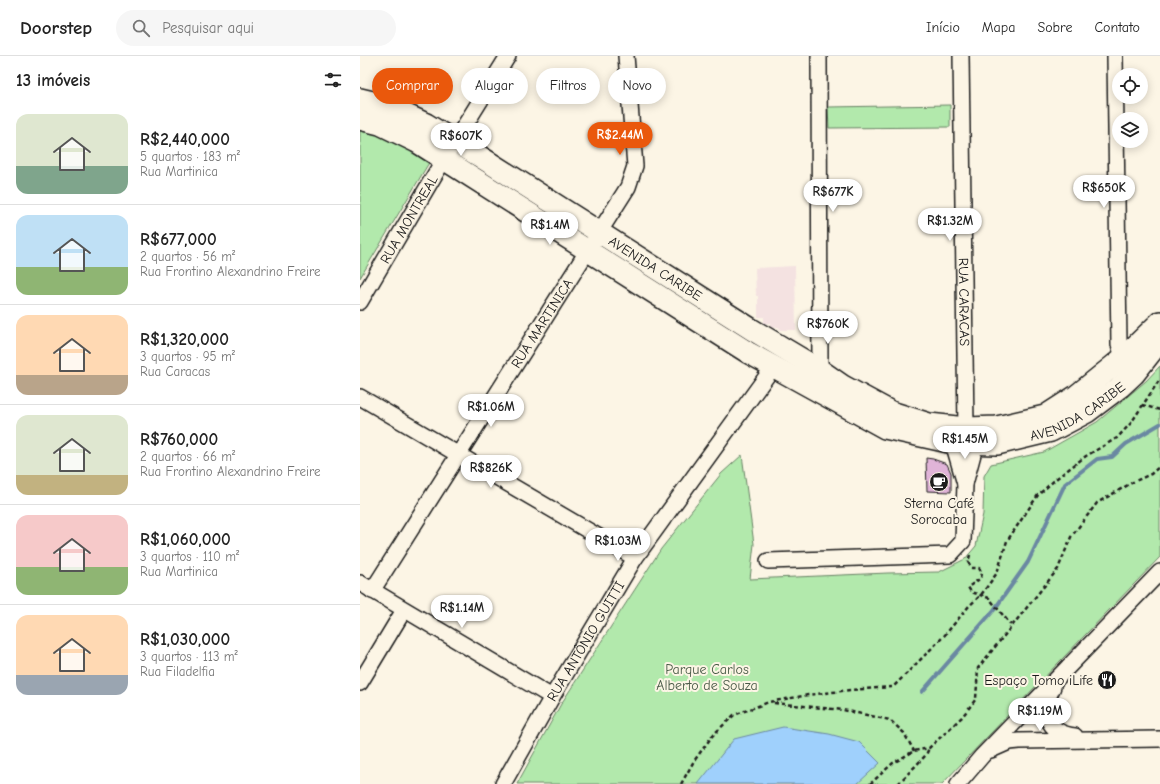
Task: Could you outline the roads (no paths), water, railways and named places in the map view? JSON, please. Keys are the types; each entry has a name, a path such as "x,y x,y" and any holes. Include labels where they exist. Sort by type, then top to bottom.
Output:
{"street":[{"name":"RUA MONTREAL","path":"360,302 444,159 508,56"},
{"name":"RUA MARTINICA","path":"366,587 458,454 628,187 635,166 626,56"},
{"path":"791,364 820,317 819,56"},
{"name":"RUA CARACAS","path":"768,561 950,554 963,541 965,438 961,56"},
{"path":"1115,56 1119,344 1128,366"},
{"name":"AVENIDA CARIBE","path":"360,99 385,105 426,124 455,141 599,233 885,428 965,438 997,427 1045,416 1128,366 1160,341"},
{"name":"AVENIDA CARIBE","path":"360,119 380,124 417,142 749,353 791,364 843,386 891,412 929,424 965,438"},
{"name":"AVENIDA CARIBE","path":"1128,366 1160,322"},
{"name":"RUA ANTÔNIO GUITTI","path":"503,784 552,697 636,558 791,364"},
{"path":"360,397 636,558"},
{"name":"RUA CARACAS","path":"965,438 965,484"},
{"path":"958,784 969,778 982,756 1160,572"},
{"path":"366,587 552,697"},
{"path":"360,683 404,610"},
{"path":"1061,674 1050,693 1045,706 1052,726 1058,732 1069,736 1105,740"},
{"path":"982,756 996,747 1009,742 1160,739"}],"water":[{"path":"783,727 829,734 859,742 880,763 857,784 698,784 734,739"}],"waterway":[{"path":"922,692 994,610 1028,562 1065,484 1097,459 1112,457 1126,444 1160,424"}],"place":[{"name":"Sterna Café Sorocaba","path":"939,482"},
{"name":"Espaço Tomo iLife","path":"1107,680"}],"park label":[{"name":"Parque Carlos Alberto de Souza","path":"707,678"}]}
